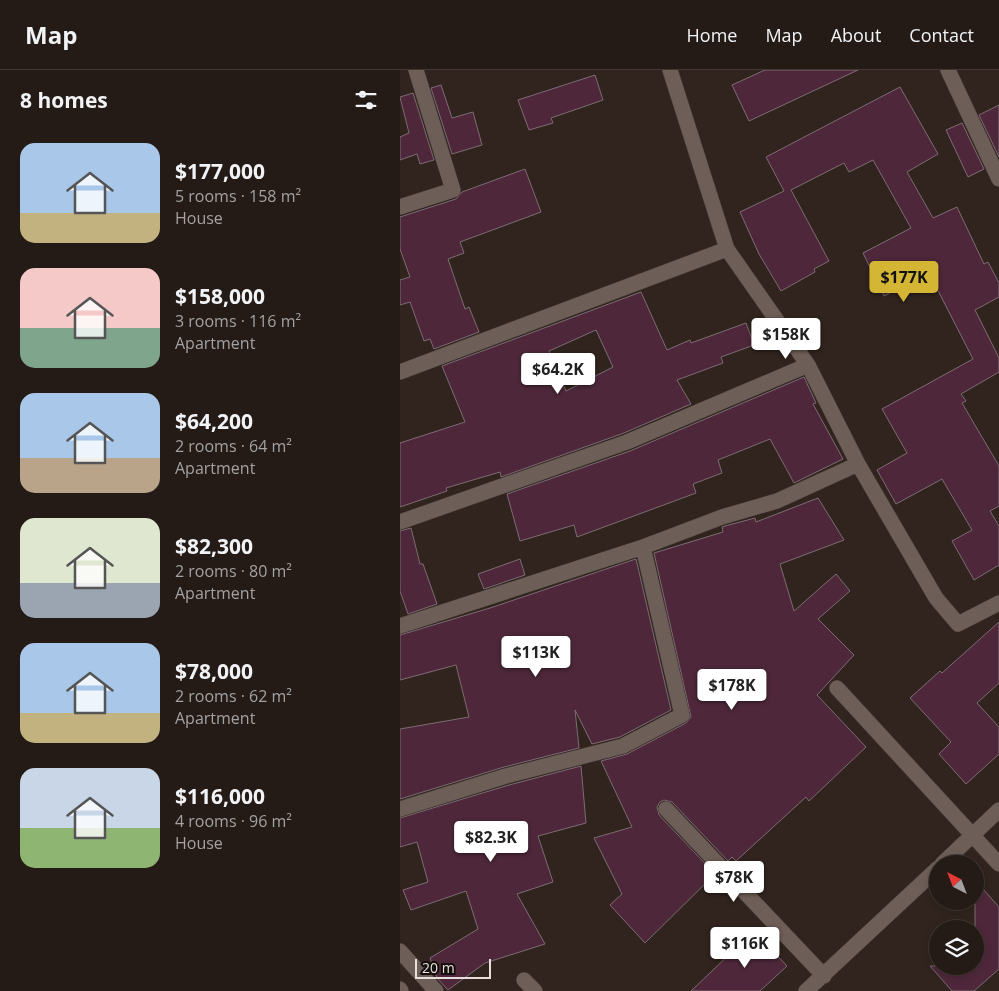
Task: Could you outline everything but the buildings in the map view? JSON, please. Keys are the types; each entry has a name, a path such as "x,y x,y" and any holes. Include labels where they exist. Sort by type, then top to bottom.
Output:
{"street":[{"path":"400,207 452,190 416,70"},
{"path":"670,70 727,249 808,365 858,464 936,598 958,624 999,603"},
{"path":"948,70 999,178"},
{"path":"400,372 727,249"},
{"path":"400,522 627,442 808,365"},
{"path":"400,626 643,547 722,517 777,500 858,464"},
{"path":"400,809 506,776 623,746 682,714 643,547"},
{"path":"837,688 999,864"},
{"path":"666,809 824,976"},
{"path":"951,855 999,810"},
{"path":"806,991 929,877"},
{"path":"400,951 436,991"},
{"path":"524,980 535,991"}]}
